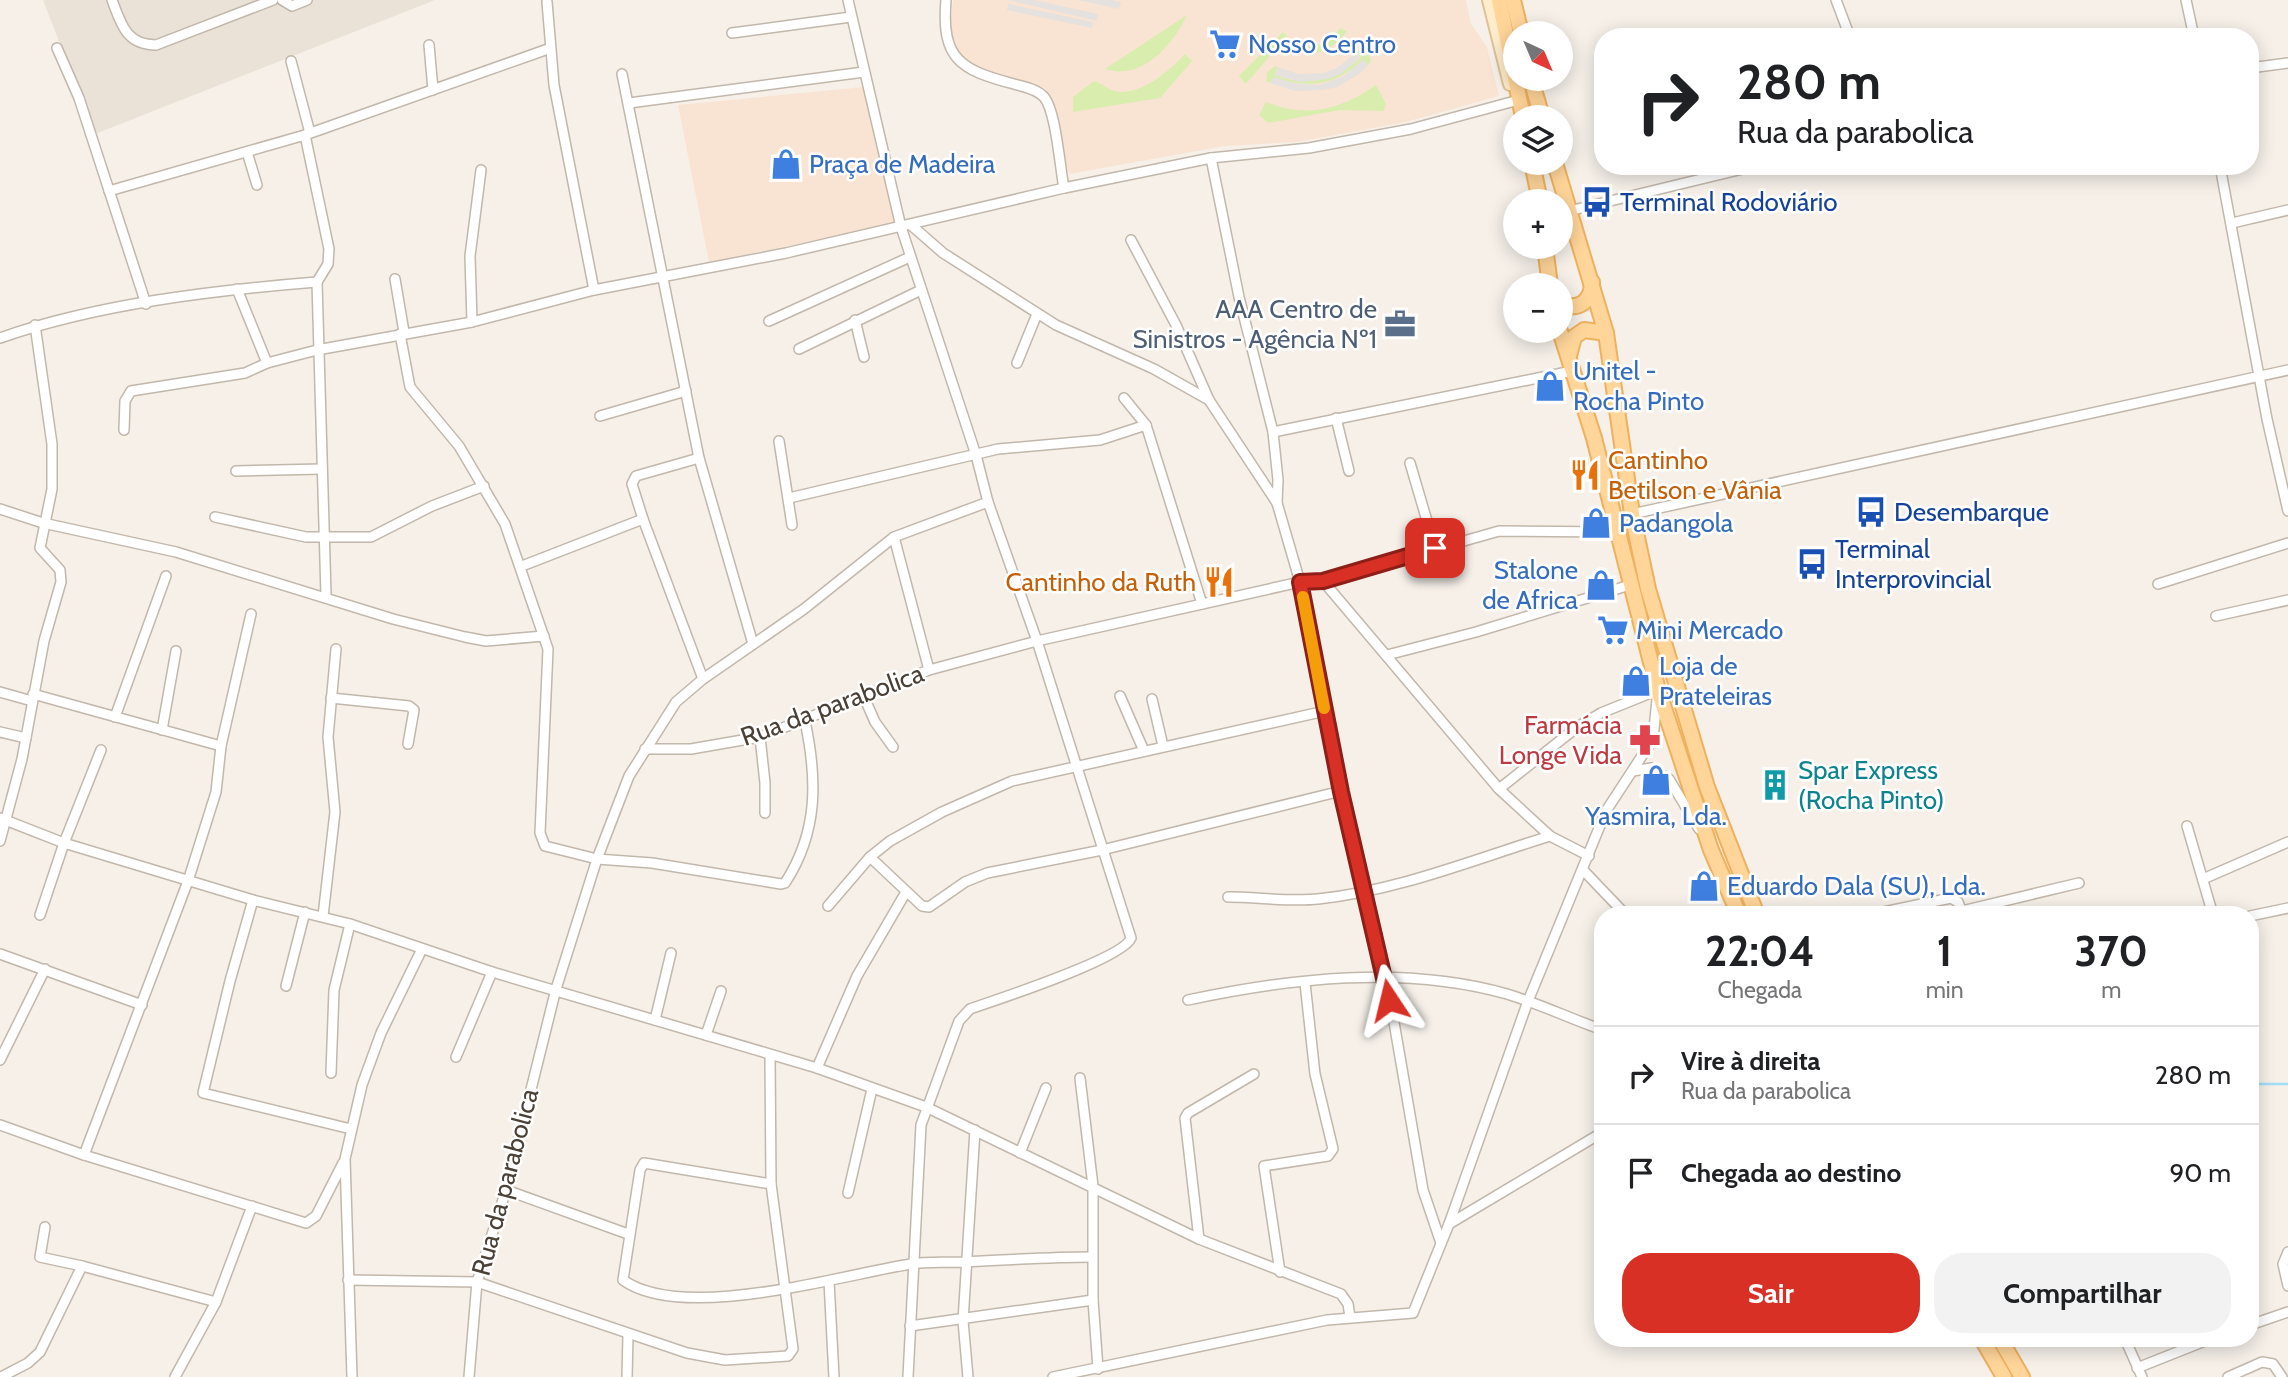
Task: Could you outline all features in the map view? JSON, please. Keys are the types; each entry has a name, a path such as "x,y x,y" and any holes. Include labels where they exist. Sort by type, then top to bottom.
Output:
{"main road":[{"path":"1489,0 1517,105"},
{"path":"1499,0 1520,105"},
{"path":"1513,0 1518,21"},
{"path":"1573,223 1606,333 1632,514 1648,589 1674,685 1726,839 1753,906"},
{"path":"1573,306 1583,304 1591,293 1592,280"},
{"path":"1570,365 1571,343 1580,333 1593,329 1606,333"},
{"path":"1564,343 1594,438 1658,690 1711,850 1735,906"},
{"path":"1987,1347 2004,1377"},
{"path":"2005,1347 2022,1377"}],"street":[{"path":"112,0 124,32 143,45 156,45 273,0"},
{"path":"282,0 292,6 307,0"},
{"path":"848,0 901,227 976,455 988,502 1037,640 1101,850 1131,938 1128,944 1066,974 970,1009 959,1021 926,1107 919,1153 908,1377"},
{"path":"946,0 943,30 947,42 965,65 982,77 1035,90 1044,97 1050,113 1064,188"},
{"path":"1836,0 1847,28"},
{"path":"2189,1 2193,28"},
{"path":"547,2 548,49 594,290"},
{"path":"732,33 851,17"},
{"path":"429,45 433,90"},
{"path":"57,48 79,98 146,304"},
{"path":"109,191 307,134 548,49"},
{"path":"291,61 329,242 327,264 317,282 326,596"},
{"path":"2259,67 2288,63"},
{"path":"629,103 864,72"},
{"path":"622,74 699,458 753,645"},
{"path":"124,430 125,401 131,391 245,373 267,363 317,350 472,322 594,290 911,225 1064,188 1211,158 1309,148 1411,129 1515,101"},
{"path":"247,152 257,185"},
{"path":"1211,158 1239,297 1273,432 1278,480 1277,503"},
{"path":"472,322 470,256 481,170"},
{"path":"1573,210 1718,175"},
{"path":"2222,175 2288,511"},
{"path":"2232,223 2288,210"},
{"path":"911,225 936,248 1037,313 1154,369 1209,400"},
{"path":"1131,240 1176,325 1209,400 1277,503 1300,582 1341,792 1385,976 1421,1179 1441,1243"},
{"path":"769,321 911,257"},
{"path":"395,279 410,387 460,446 505,524 522,566 544,636 549,665 541,842 545,846 570,854 597,859 652,863 785,883 799,853 815,804 814,774 805,721"},
{"path":"0,338 35,325 146,304 237,289 317,282"},
{"path":"237,289 267,363"},
{"path":"799,349 921,290"},
{"path":"1017,363 1037,313"},
{"path":"855,320 864,358"},
{"path":"0,841 61,582 60,570 42,553 43,523 52,489 52,444 35,325"},
{"path":"1273,432 1570,365"},
{"path":"1632,514 2288,370"},
{"path":"600,416 686,391"},
{"path":"1124,398 1146,425 1202,604"},
{"path":"1336,418 1349,471"},
{"path":"789,498 1022,445 1100,440 1146,425"},
{"path":"779,441 792,525"},
{"path":"699,458 636,476 632,484 703,679"},
{"path":"1410,463 1435,548"},
{"path":"236,471 322,469"},
{"path":"215,517 278,533 326,538 371,537 432,506 484,486"},
{"path":"645,749 676,702 703,679 804,609 894,537 988,502"},
{"path":"0,509 43,523 176,552 252,577 326,596 393,619 466,637 486,641 544,636"},
{"path":"522,566 643,519"},
{"name":"Rua da parabolica","path":"469,1377 477,1282 506,1190 556,989 597,859 629,776 645,749 691,749 760,737 929,670 1037,640 1300,582 1323,581 1499,531 1616,532"},
{"path":"894,537 929,670"},
{"path":"2158,584 2288,543"},
{"path":"115,716 166,576"},
{"path":"1323,581 1499,789 1550,836 1589,856"},
{"path":"1387,655 1476,632 1630,585"},
{"path":"2216,616 2288,600"},
{"path":"84,1155 188,881 216,792 221,746 251,614"},
{"path":"323,916 335,812 328,737 336,649"},
{"path":"162,730 176,651"},
{"path":"1053,1377 1350,1317 1413,1313 1449,1224 1528,1001 1584,871 1606,811 1653,738 1658,690 1601,713 1576,728 1499,789"},
{"path":"0,692 115,716 221,746"},
{"path":"1120,696 1143,751"},
{"path":"864,697 875,722 893,747"},
{"path":"331,698 409,706 414,710 408,744"},
{"path":"1152,699 1163,746"},
{"path":"828,906 870,857 911,828 989,791 1039,773 1203,740 1325,711"},
{"path":"0,732 26,738"},
{"path":"760,737 765,813"},
{"path":"40,915 64,843 101,750"},
{"path":"1632,772 1651,768 1669,779 1711,850"},
{"path":"870,857 922,906 929,907 965,882 987,873 1101,850 1341,792"},
{"path":"4,818 64,843 253,900 350,924 492,972 817,1068 926,1107 1199,1239 1341,1294 1348,1304 1350,1317"},
{"path":"2187,826 2210,906"},
{"path":"1228,897 1310,900 1364,891 1467,863 1550,836"},
{"path":"2203,879 2288,842"},
{"path":"1584,871 1617,906"},
{"path":"1990,906 2079,883"},
{"path":"817,1068 857,976 906,892"},
{"path":"1912,906 1951,898 1960,906"},
{"path":"253,900 230,981 204,1093 351,1129"},
{"path":"2259,914 2288,908"},
{"path":"286,986 305,912"},
{"path":"331,1073 334,990 350,924"},
{"path":"352,1377 345,1159 362,1085 381,1034 422,949"},
{"path":"655,1020 671,953"},
{"path":"0,954 142,1005"},
{"path":"0,1060 45,969"},
{"path":"456,1058 492,972"},
{"path":"1188,1000 1240,989 1385,976 1461,985 1528,1001 1594,1027"},
{"path":"1280,1272 1264,1166 1328,1156 1332,1149 1315,1074 1305,983"},
{"path":"706,1035 721,991"},
{"path":"348,1280 477,1282 546,1303 628,1335 687,1353 725,1360 788,1356 793,1349 783,1289 772,1184 770,1056"},
{"path":"1199,1239 1185,1118 1254,1074"},
{"path":"1080,1078 1093,1186 1093,1300 1098,1369"},
{"path":"1020,1153 1046,1088"},
{"path":"848,1193 872,1089"},
{"path":"0,1125 84,1155 306,1223 312,1220 345,1159"},
{"path":"968,1377 964,1321 965,1262 975,1130"},
{"path":"1449,1224 1594,1137"},
{"path":"772,1184 644,1163 640,1170 622,1277 626,1282 645,1289 680,1296 783,1289 913,1263 1092,1257"},
{"path":"506,1190 628,1234"},
{"path":"175,1377 216,1302 252,1206"},
{"path":"45,1227 40,1256 216,1302"},
{"path":"2288,1252 2283,1264 2288,1286"},
{"path":"1,1377 28,1363 40,1352 82,1266"},
{"path":"829,1281 834,1377"},
{"path":"910,1326 964,1321 1093,1300"},
{"path":"2259,1322 2288,1312"},
{"path":"627,1377 628,1335"},
{"path":"2128,1347 2142,1377"},
{"path":"2137,1368 2190,1347"},
{"path":"2228,1377 2262,1362 2273,1364 2282,1377"}],"shaded area":[{"path":"43,0 435,0 95,134"},
{"path":"953,0 1466,0 1471,24 1487,47 1499,96 1406,122 1297,142 1225,146 1069,174 1046,89 985,71 962,59 948,39"},
{"path":"1009,0 1034,0 1098,14 1097,21"},
{"path":"1078,0 1112,0 1121,2 1119,9"},
{"path":"1008,4 1093,22 1092,28 1007,10"},
{"path":"1356,53 1360,58 1341,74 1328,79 1300,82 1275,75 1278,67 1299,74 1324,73 1337,68"},
{"path":"1363,60 1368,65 1359,74 1337,87 1296,91 1270,83 1274,77 1297,84 1320,85 1344,76"},
{"name":"Praça de Madeira","path":"864,87 895,224 709,262 678,105"}],"green space":[{"path":"1187,15 1173,38 1154,58 1131,70 1105,69"},
{"path":"1340,28 1347,31 1334,44 1320,52 1303,54 1286,49 1290,42 1305,46 1318,45 1330,39"},
{"path":"1283,32 1287,36 1246,84 1239,76"},
{"path":"1356,52 1369,52 1371,62 1368,65 1363,60 1332,80 1310,84 1274,77 1270,83 1266,81 1267,72 1275,66 1275,75 1287,79 1321,80 1351,66 1361,58"},
{"path":"1185,54 1192,61 1160,98 1073,112 1073,97 1094,81 1119,92 1138,89 1164,74"},
{"path":"1376,85 1386,104 1384,111 1340,110 1268,123 1259,115 1266,102 1295,110 1323,109 1350,100"}],"waterway":[{"path":"2259,1084 2288,1084"}],"slow traffic":[{"path":"1303,597 1324,708"}],"place":[{"name":"Nosso Centro","path":"1225,44"},
{"name":"Praça de Madeira","path":"786,164"},
{"name":"Terminal Rodoviário","path":"1597,202"},
{"name":"AAA Centro de Sinistros - Agência Nº1","path":"1400,324"},
{"name":"Unitel - Rocha Pinto","path":"1550,386"},
{"name":"Cantinho Betilson e Vânia","path":"1585,475"},
{"name":"Desembarque","path":"1871,512"},
{"name":"Padangola","path":"1596,523"},
{"name":"Terminal Interprovincial","path":"1812,564"},
{"name":"Cantinho da Ruth","path":"1219,582"},
{"name":"Stalone de Africa","path":"1601,585"},
{"name":"Mini Mercado","path":"1613,630"},
{"name":"Loja de Prateleiras","path":"1636,681"},
{"name":"Farmácia Longe Vida","path":"1645,740"},
{"name":"Yasmira, Lda.","path":"1656,780"},
{"name":"Spar Express (Rocha Pinto)","path":"1775,785"},
{"name":"Eduardo Dala (SU), Lda.","path":"1704,886"}],"route":[{"path":"1389,1000 1341,792 1300,582 1323,581 1435,548"}]}
